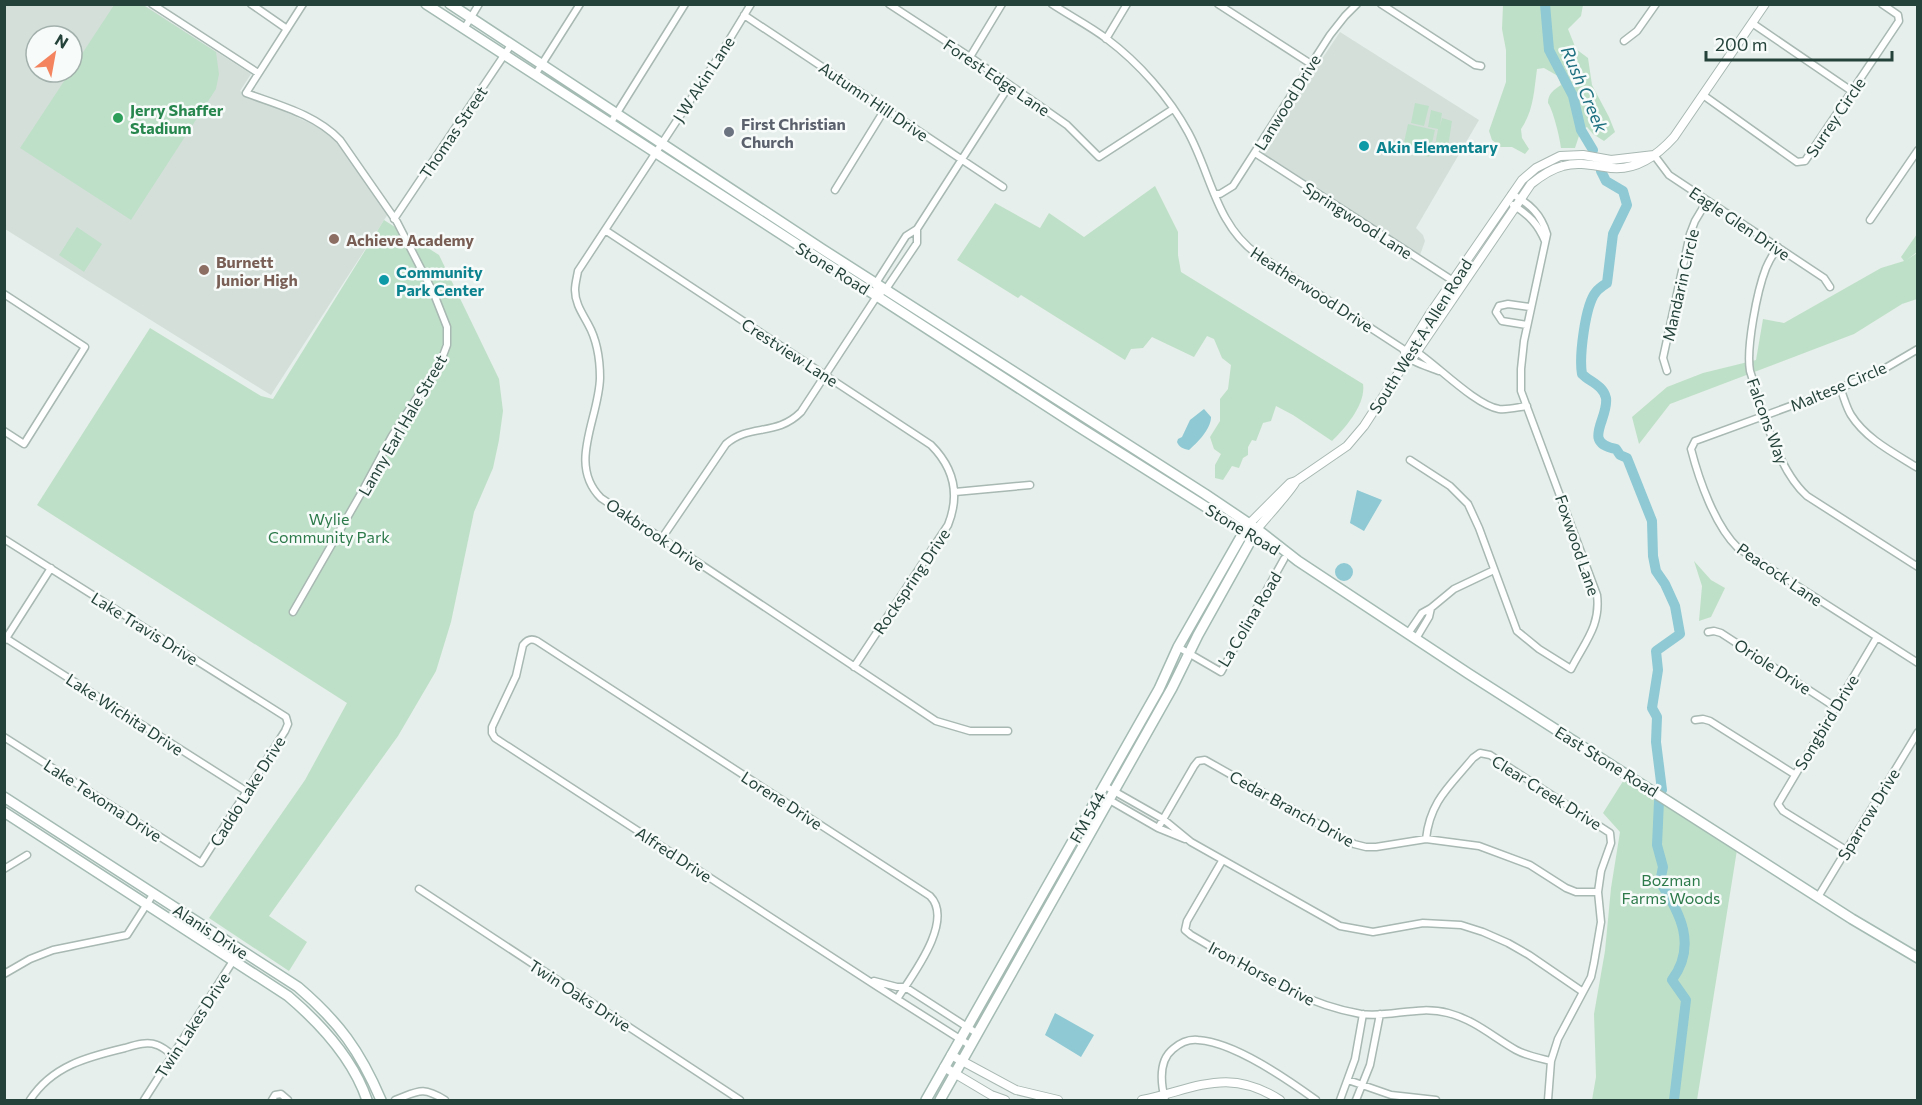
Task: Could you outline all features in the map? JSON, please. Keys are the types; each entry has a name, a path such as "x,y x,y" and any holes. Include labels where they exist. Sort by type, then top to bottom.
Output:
{"main road":[{"name":"Stone Road","path":"426,4 1172,486 1251,530"},
{"name":"Stone Road","path":"450,4 876,283 1178,476 1251,530 1298,561"},
{"path":"976,361 982,351"},
{"path":"1172,486 1178,476"},
{"name":"FM 544","path":"926,1101 1159,689 1178,647 1251,530"},
{"name":"FM 544","path":"940,1101 1172,688 1251,530"},
{"name":"East Stone Road","path":"1298,561 1470,674 1917,958"},
{"name":"Alanis Drive","path":"4,798 298,987 323,1009 347,1037 368,1069 381,1101"},
{"name":"Alanis Drive","path":"4,812 288,996 313,1017 342,1054 367,1101"}],"street":[{"path":"152,4 258,73 303,4"},
{"path":"250,4 287,28"},
{"path":"464,29 479,4"},
{"path":"535,75 580,4"},
{"path":"610,124 685,4"},
{"name":"J W Akin Lane","path":"655,153 751,4"},
{"name":"Forest Edge Lane","path":"890,4 1067,125 1099,158 1173,109"},
{"path":"970,57 1002,4"},
{"name":"Heatherwood Drive","path":"1052,4 1106,39 1148,77 1173,109 1198,151 1219,209 1228,225 1252,251 1485,403 1496,408 1507,409 1527,406"},
{"path":"1106,39 1127,4"},
{"path":"1218,4 1311,64"},
{"name":"Lanwood Drive","path":"1215,194 1220,194 1233,186 1330,35 1357,4"},
{"path":"1381,4 1481,66"},
{"path":"1624,41 1637,31 1656,4"},
{"path":"1409,352 1461,286 1531,184 1565,165 1587,164 1622,168 1640,165 1654,155 1674,137 1765,4"},
{"name":"Surrey Circle","path":"1703,95 1797,162 1802,163 1853,92 1899,21 1898,15 1882,4"},
{"name":"Autumn Hill Drive","path":"744,15 1003,187"},
{"path":"1752,23 1853,92"},
{"name":"Thomas Street","path":"394,219 511,45"},
{"name":"Lanny Earl Hale Street","path":"258,73 246,93 306,116 330,129 354,159 394,219 434,294 447,327 447,345 441,361 392,436 293,612"},
{"path":"877,296 876,283 906,236 917,229 1009,86"},
{"path":"835,190 885,109"},
{"name":"Oakbrook Drive","path":"655,153 578,272 575,290 577,305 595,339 600,368 599,393 586,445 584,464 590,484 601,498 922,712 944,724 970,731 1008,731"},
{"name":"Springwood Lane","path":"1255,153 1461,286"},
{"path":"1870,220 1916,154"},
{"name":"South West A Allen Road","path":"1251,530 1295,487 1296,482 1347,446 1364,426 1403,366 1409,352 1453,281 1522,180 1536,168 1560,156 1583,155 1616,160 1654,155"},
{"name":"Eagle Glen Drive","path":"1654,155 1669,175 1824,278 1830,287"},
{"name":"Foxwood Lane","path":"1410,460 1450,486 1468,504 1517,631 1539,649 1571,669 1595,625 1598,616 1597,595 1523,399 1520,385 1527,325 1545,242 1540,228 1533,219 1518,202 1510,198"},
{"name":"Mandarin Circle","path":"1667,371 1663,358 1690,234 1707,201"},
{"path":"662,538 726,444 735,436 787,424 801,412 877,296 886,289 917,243 917,229"},
{"name":"Crestview Lane","path":"605,230 931,445 950,470 955,492"},
{"name":"Falcons Way","path":"1778,248 1769,261 1763,277 1748,355 1750,371 1785,468 1800,490 1917,567"},
{"path":"4,304 7,296 85,346 24,444 4,431"},
{"path":"1527,325 1502,321 1496,312 1499,306 1508,304 1530,307"},
{"name":"Maltese Circle","path":"1691,445 1695,441 1877,373 1917,349"},
{"path":"1840,388 1850,414 1862,429 1917,468"},
{"name":"Peacock Lane","path":"1691,445 1716,518 1732,542 1744,552 1917,663"},
{"path":"955,492 1030,485"},
{"name":"Rockspring Drive","path":"854,667 948,525 953,511 955,492"},
{"name":"Lake Travis Drive","path":"4,539 286,717"},
{"name":"La Colina Road","path":"1178,647 1221,672 1284,559"},
{"path":"5,639 51,568"},
{"path":"1413,635 1429,618 1431,608 1454,589 1494,570"},
{"name":"Oriole Drive","path":"1708,632 1721,633 1836,706"},
{"name":"Songbird Drive","path":"1846,850 1783,811 1779,806 1779,801 1877,637"},
{"name":"Lake Wichita Drive","path":"5,639 246,791"},
{"name":"Lorene Drive","path":"494,724 516,676 523,645 529,639 537,640 930,896 936,908 934,935 897,999"},
{"name":"Caddo Lake Drive","path":"201,863 285,730 288,724 286,717"},
{"path":"1695,720 1710,721 1794,774"},
{"name":"Alfred Drive","path":"494,724 492,733 495,738 971,1046"},
{"name":"Sparrow Drive","path":"1818,897 1917,732"},
{"name":"Lake Texoma Drive","path":"4,737 201,863"},
{"name":"Clear Creek Drive","path":"1426,839 1432,811 1439,799 1473,758 1480,753 1490,755 1610,833 1611,843 1601,871 1598,892"},
{"name":"Cedar Branch Drive","path":"1158,828 1194,766 1198,761 1205,760 1354,844 1376,847 1426,839 1479,846 1530,865 1576,892 1598,892"},
{"path":"1102,790 1158,828 1191,842"},
{"path":"1102,790 1163,819 1191,842 1222,861 1340,926 1373,932 1423,923 1461,926 1483,932 1529,955 1583,992"},
{"path":"4,869 27,855"},
{"name":"Iron Horse Drive","path":"1222,861 1187,921 1185,930 1300,997 1322,1005 1363,1014 1428,1009 1448,1013 1483,1027 1515,1050 1551,1061"},
{"name":"Twin Oaks Drive","path":"419,889 740,1101"},
{"path":"1548,1101 1551,1061 1566,1022 1591,977 1601,922 1598,892"},
{"path":"4,974 30,959 53,950 127,935 154,893"},
{"name":"Twin Lakes Drive","path":"144,1101 240,950"},
{"name":"Alfred Drive","path":"865,978 889,986 904,987 978,1034"},
{"path":"1340,1101 1355,1059 1363,1014"},
{"path":"1356,1101 1370,1065 1380,1014"},
{"path":"1164,1098 1161,1082 1162,1067 1169,1051 1181,1042 1196,1039 1214,1042 1241,1054 1274,1072 1316,1101"},
{"path":"30,1101 48,1077 90,1056 144,1043 156,1044 173,1055"},
{"path":"951,1055 1016,1090 1058,1101"},
{"path":"944,1067 1005,1101"},
{"path":"1348,1080 1390,1095 1436,1101"},
{"path":"1142,1101 1164,1098 1201,1084 1226,1081 1248,1084 1280,1101"},
{"path":"395,1101 425,1090 445,1101"},
{"path":"272,1101 275,1095 281,1094 288,1101"}],"shaded area":[{"path":"4,5 144,5 251,74 240,91 316,126 337,140 388,214 271,395 5,229"},
{"path":"1340,32 1479,120 1416,228 1425,241 1420,255 1260,151"}],"green space":[{"name":"Jerry Shaffer Stadium","path":"114,5 143,5 216,52 219,74 216,89 131,220 20,148 62,84 84,84 84,51"},
{"path":"1503,5 1583,5 1581,16 1568,29 1576,49 1588,58 1592,85 1615,132 1604,141 1587,127 1581,130 1575,148 1561,148 1548,100 1550,94 1561,85 1558,76 1544,68 1537,69 1531,107 1521,129 1522,138 1529,149 1525,154 1512,147 1501,147 1492,140 1489,131 1506,82 1506,50 1502,29"},
{"path":"1415,103 1429,106 1424,126 1411,123"},
{"path":"1431,110 1442,113 1440,126 1442,118 1452,121 1448,147 1435,145 1438,129 1428,127"},
{"path":"1408,124 1435,130 1429,157 1402,151"},
{"path":"1155,186 1178,232 1181,272 1363,384 1358,407 1349,422 1332,441 1276,406 1271,421 1263,423 1256,441 1252,440 1248,447 1248,455 1243,458 1239,468 1232,466 1223,480 1215,478 1215,465 1221,454 1214,449 1210,437 1220,421 1220,399 1228,389 1231,365 1222,358 1214,339 1207,336 1194,357 1152,337 1143,348 1131,349 1125,360 1021,295 1018,298 957,260 995,203 1040,228 1049,213 1084,237"},
{"name":"Wylie Community Park","path":"384,220 439,255 499,379 503,411 493,468 474,512 451,622 436,671 398,736 269,916 307,942 289,971 209,918 305,780 347,703 37,505 150,328 261,396 273,399"},
{"path":"77,227 102,244 84,272 59,255"},
{"path":"1917,234 1917,252 1908,259 1917,253 1917,299 1902,304 1854,334 1670,404 1639,444 1632,417 1667,387 1703,373 1756,360 1763,319 1784,323 1881,268 1904,261 1901,257"},
{"path":"1694,561 1711,580 1725,588 1711,617 1699,621 1702,586"},
{"name":"Bozman Farms Woods","path":"1625,778 1737,850 1697,1100 1592,1100 1596,1077 1594,1014 1605,951 1611,888 1620,832 1603,813"}],"water":[{"path":"1204,409 1211,417 1206,431 1189,450 1182,448 1177,442 1178,439 1182,437 1190,420"},
{"path":"1357,490 1382,500 1364,531 1350,523"},
{"path":"1344,563 1350,566 1353,572 1350,578 1344,581 1338,578 1335,572 1338,566"},
{"path":"1055,1013 1094,1035 1081,1057 1045,1035"}],"waterway":[{"name":"Rush Creek","path":"1545,4 1549,50 1573,96 1581,130 1593,150"},
{"name":"Rush Creek","path":"1601,171 1606,181 1623,191 1627,205 1613,234 1607,283 1596,292 1589,308 1582,344 1581,366 1582,374 1599,387 1606,398 1598,436 1606,446 1616,449 1620,455 1627,458 1652,521 1656,571 1675,606 1680,634 1656,651 1658,670 1652,708 1657,717 1656,742 1662,790"},
{"name":"Rush Creek","path":"1659,801 1657,845 1663,867 1660,882 1680,918 1685,942 1680,967 1672,980 1686,1000 1674,1100"}],"place":[{"name":"Jerry Shaffer Stadium","path":"118,118"},
{"name":"First Christian Church","path":"729,132"},
{"name":"Akin Elementary","path":"1364,146"},
{"name":"Achieve Academy","path":"334,239"},
{"name":"Burnett Junior High","path":"204,270"},
{"name":"Community Park Center","path":"384,280"}]}
